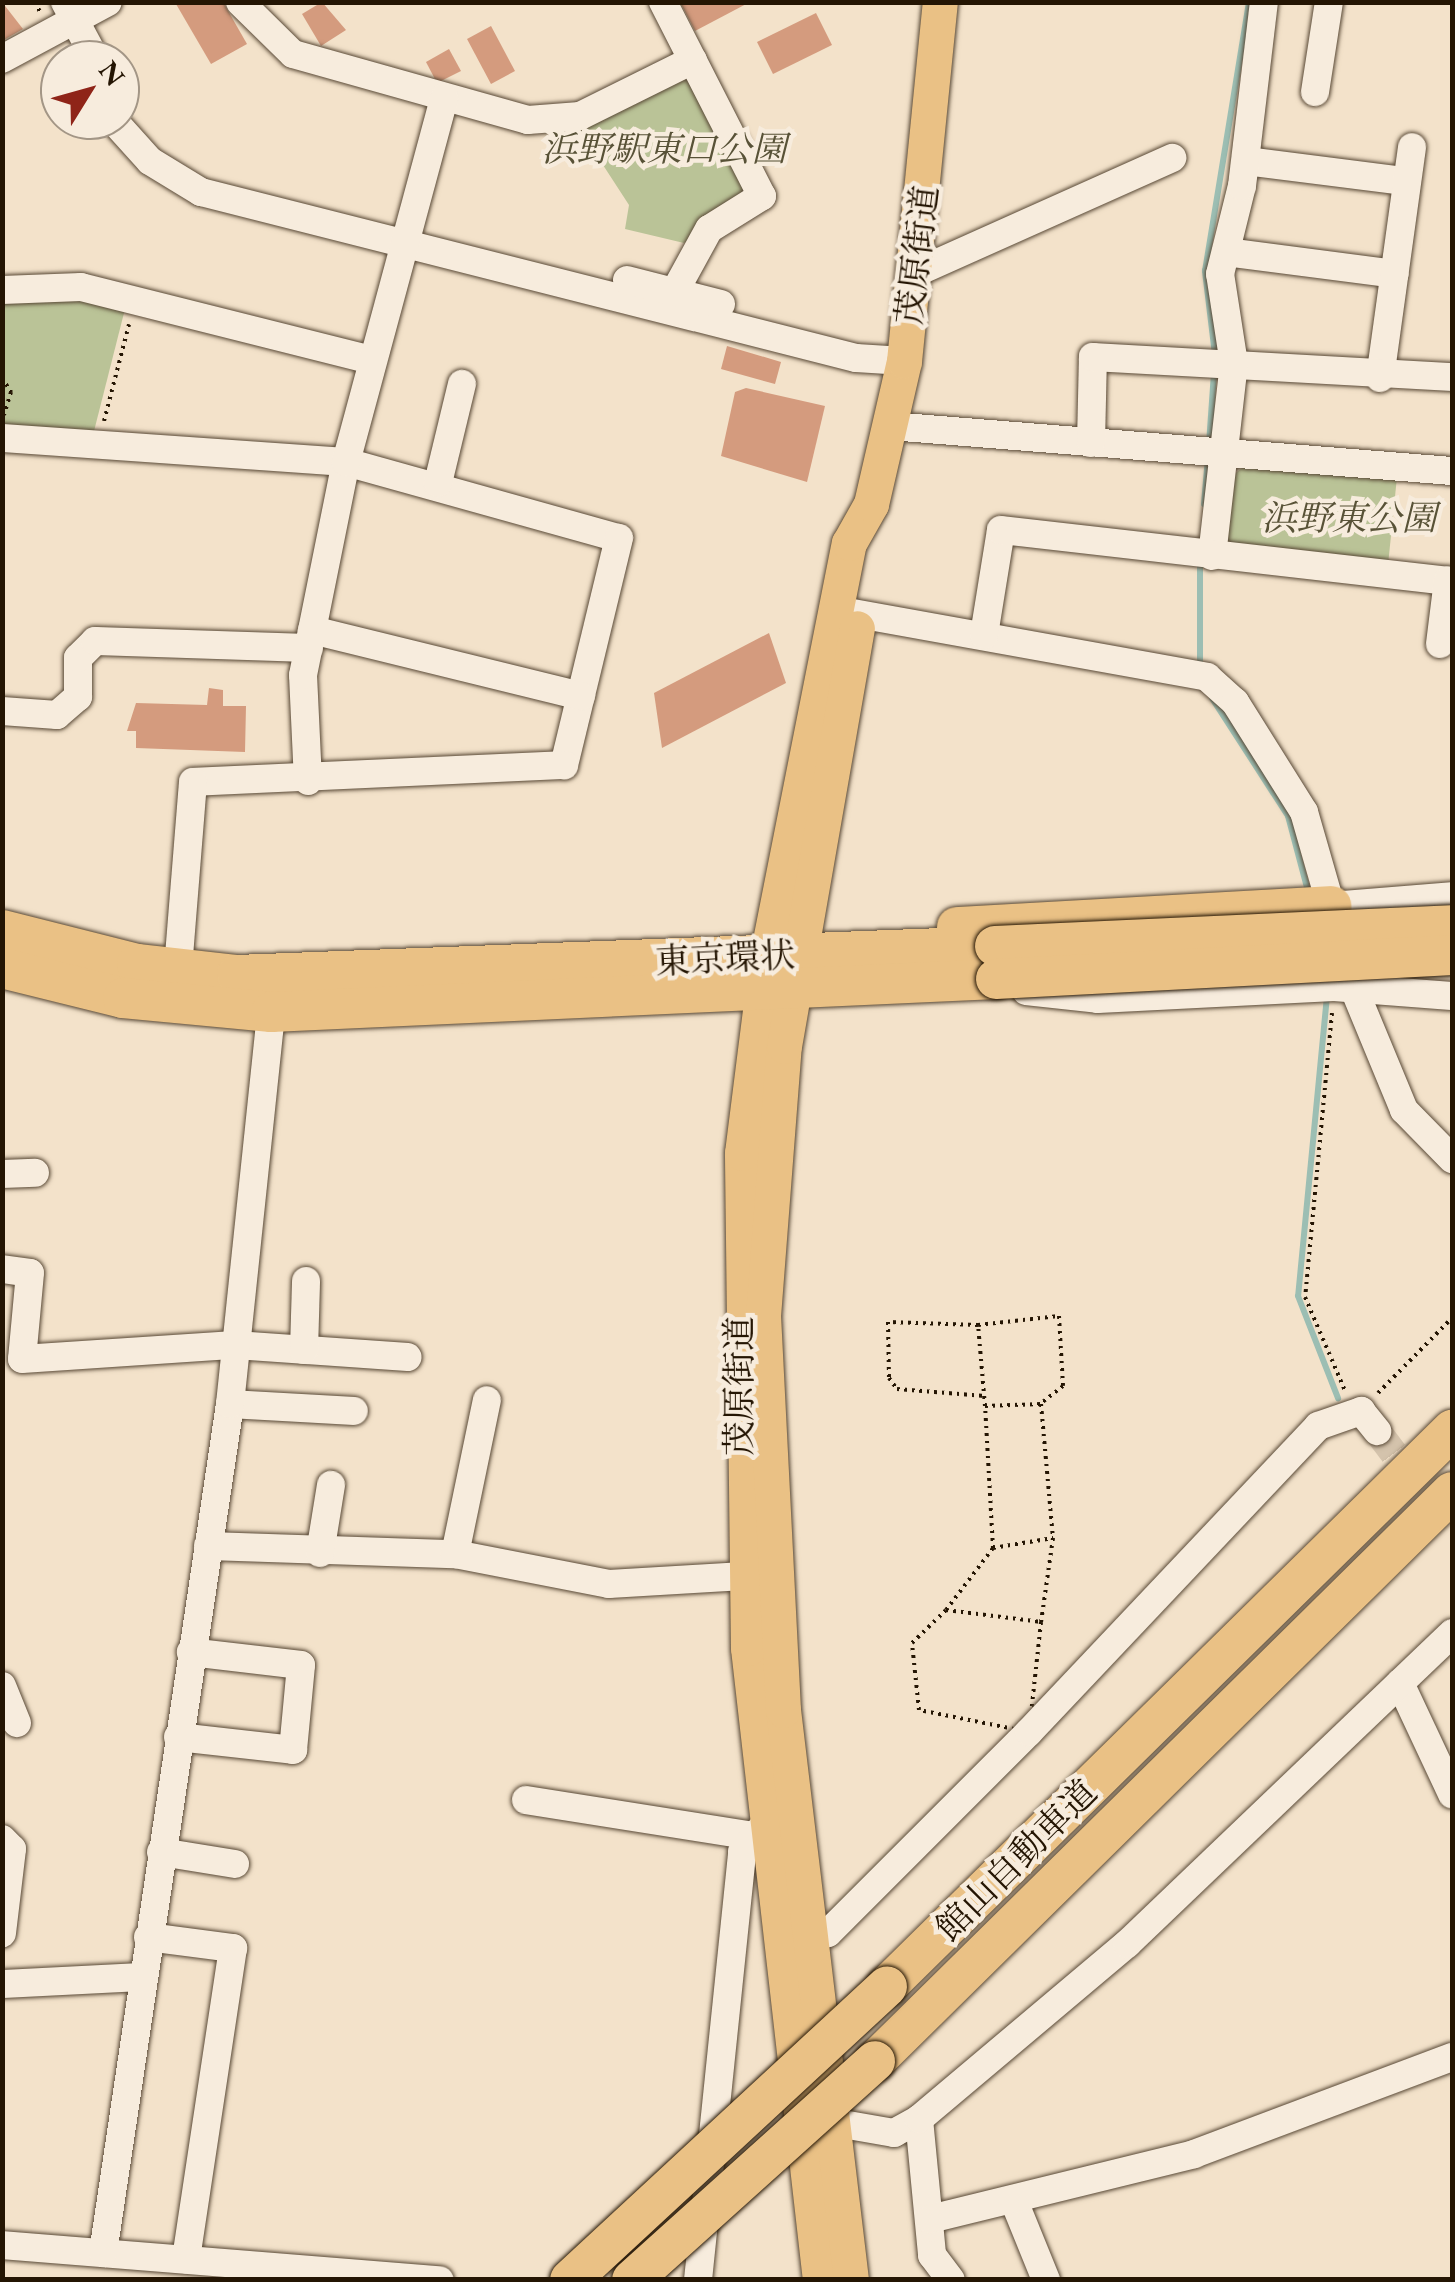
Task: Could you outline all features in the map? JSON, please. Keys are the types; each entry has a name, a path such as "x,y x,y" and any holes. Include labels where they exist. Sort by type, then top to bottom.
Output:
{"highway":[{"path":"788,969 886,931 1331,906"},
{"name":"東京環状","path":"995,962 1452,925"},
{"name":"東京環状","path":"2,930 178,970 311,975 1452,955"},
{"name":"東京環状","path":"2,968 123,998 271,1012 788,969"},
{"name":"館山自動車道","path":"570,2280 888,1986 1452,1430"},
{"name":"館山自動車道","path":"632,2280 874,2061 1452,1492"}],"main road":[{"name":"茂原街道","path":"820,2280 757,1826 744,1576 738,1253 848,612 904,361 940,2"},
{"name":"茂原街道","path":"788,969 764,1316 768,1524 809,1940 851,2280"}],"street":[{"path":"2,59 63,13 108,2"},
{"path":"240,2 293,54 444,98 553,122 693,60"},
{"path":"664,2 762,196 710,229 675,291"},
{"path":"1212,556 1227,455 1233,371 1226,252 1246,161 1264,2"},
{"path":"1315,92 1329,2"},
{"path":"63,13 73,40"},
{"path":"63,13 82,40"},
{"path":"308,781 311,639 346,462 404,234 444,98"},
{"path":"140,124 180,164 404,234 856,358 904,361"},
{"path":"132,140 150,161 200,192 675,291 904,361"},
{"path":"1380,378 1412,147"},
{"path":"915,273 1172,158"},
{"path":"1246,161 1405,181"},
{"path":"1226,252 1395,274"},
{"path":"2,290 56,284 372,360"},
{"path":"1091,443 1093,357 1233,371 1452,378"},
{"path":"438,483 462,384"},
{"path":"890,426 1452,471"},
{"path":"2,438 346,462 438,483 620,538 564,765 308,781 194,782 178,970"},
{"path":"984,635 1001,530 1450,580 1440,644"},
{"path":"848,612 984,635 1223,686 1304,812 1331,906 1452,896"},
{"path":"2,711 58,714 78,696 78,658 94,641 311,639 581,696"},
{"path":"995,962 1098,999 1344,988 1452,996"},
{"path":"1344,988 1404,1110 1452,1160"},
{"path":"97,2261 230,1404 271,1012"},
{"path":"2,1174 35,1174"},
{"path":"2,1270 30,1272 22,1359 235,1346 408,1357"},
{"path":"304,1350 306,1281"},
{"path":"455,1554 487,1400"},
{"path":"230,1404 354,1411"},
{"path":"809,1940 828,1933 1029,1732 1318,1426 1369,1421"},
{"path":"320,1553 331,1485"},
{"path":"208,1546 320,1553 455,1554 609,1584 744,1576"},
{"path":"831,2122 894,2132 919,2120 1127,1944 1452,1633"},
{"path":"178,1737 293,1750 301,1664 191,1652"},
{"path":"1400,1684 1452,1794"},
{"path":"2,1686 17,1723"},
{"path":"698,2280 757,1826 794,1794"},
{"path":"526,1800 757,1826"},
{"path":"2,1839 12,1848 2,1933"},
{"path":"161,1852 235,1864"},
{"path":"148,1937 233,1948 186,2259"},
{"path":"2,1984 142,1977"},
{"path":"930,2219 1194,2154 1452,2058"},
{"path":"919,2120 932,2255 951,2280"},
{"path":"1014,2200 1046,2280"},
{"path":"2,2244 97,2261 186,2259 355,2276 440,2280"}],"path":[{"path":"98,447 135,300"},
{"path":"2,378 11,402 2,430"},
{"path":"1344,988 1305,1297 1369,1421 1452,1318"},
{"path":"985,1396 897,1389 889,1378 888,1322 978,1325 1058,1316 1063,1386 1040,1404 986,1406"},
{"path":"978,1325 993,1548 946,1610 912,1642 919,1710 1029,1732 1052,1538 1040,1404"},
{"path":"993,1548 1052,1538"},
{"path":"946,1610 1041,1622"}],"green space":[{"name":"浜野駅東口公園","path":"690,70 753,193 684,243 625,229 629,205 577,125"},
{"path":"70,296 125,309 92,439 3,433 3,300"},
{"name":"浜野東公園","path":"1243,467 1397,477 1388,565 1221,546 1227,480"}],"building":[{"path":"2,2 23,29 2,41"},
{"path":"223,2 247,44 211,64 176,4"},
{"path":"322,2 346,30 321,46 302,14"},
{"path":"680,2 750,2 695,31"},
{"path":"816,13 832,45 773,74 757,42"},
{"path":"491,26 515,71 491,84 467,39"},
{"path":"449,49 461,71 437,83 426,62"},
{"path":"727,346 781,362 775,384 721,369"},
{"path":"746,388 825,406 807,482 721,456 735,392"},
{"path":"769,633 786,683 662,748 654,693"},
{"path":"209,688 223,690 223,706 246,706 245,752 136,748 136,731 127,731 136,703 207,705"}],"waterway":[{"path":"1215,355 1205,271 1249,2"},
{"path":"1209,444 1214,372"},
{"path":"1204,504 1208,457"},
{"path":"1200,562 1200,668"},
{"path":"1212,698 1288,816 1309,895"},
{"path":"1327,996 1298,1296 1338,1398"}],"tunnel":[{"path":"1377,1431 1452,1530"}]}
